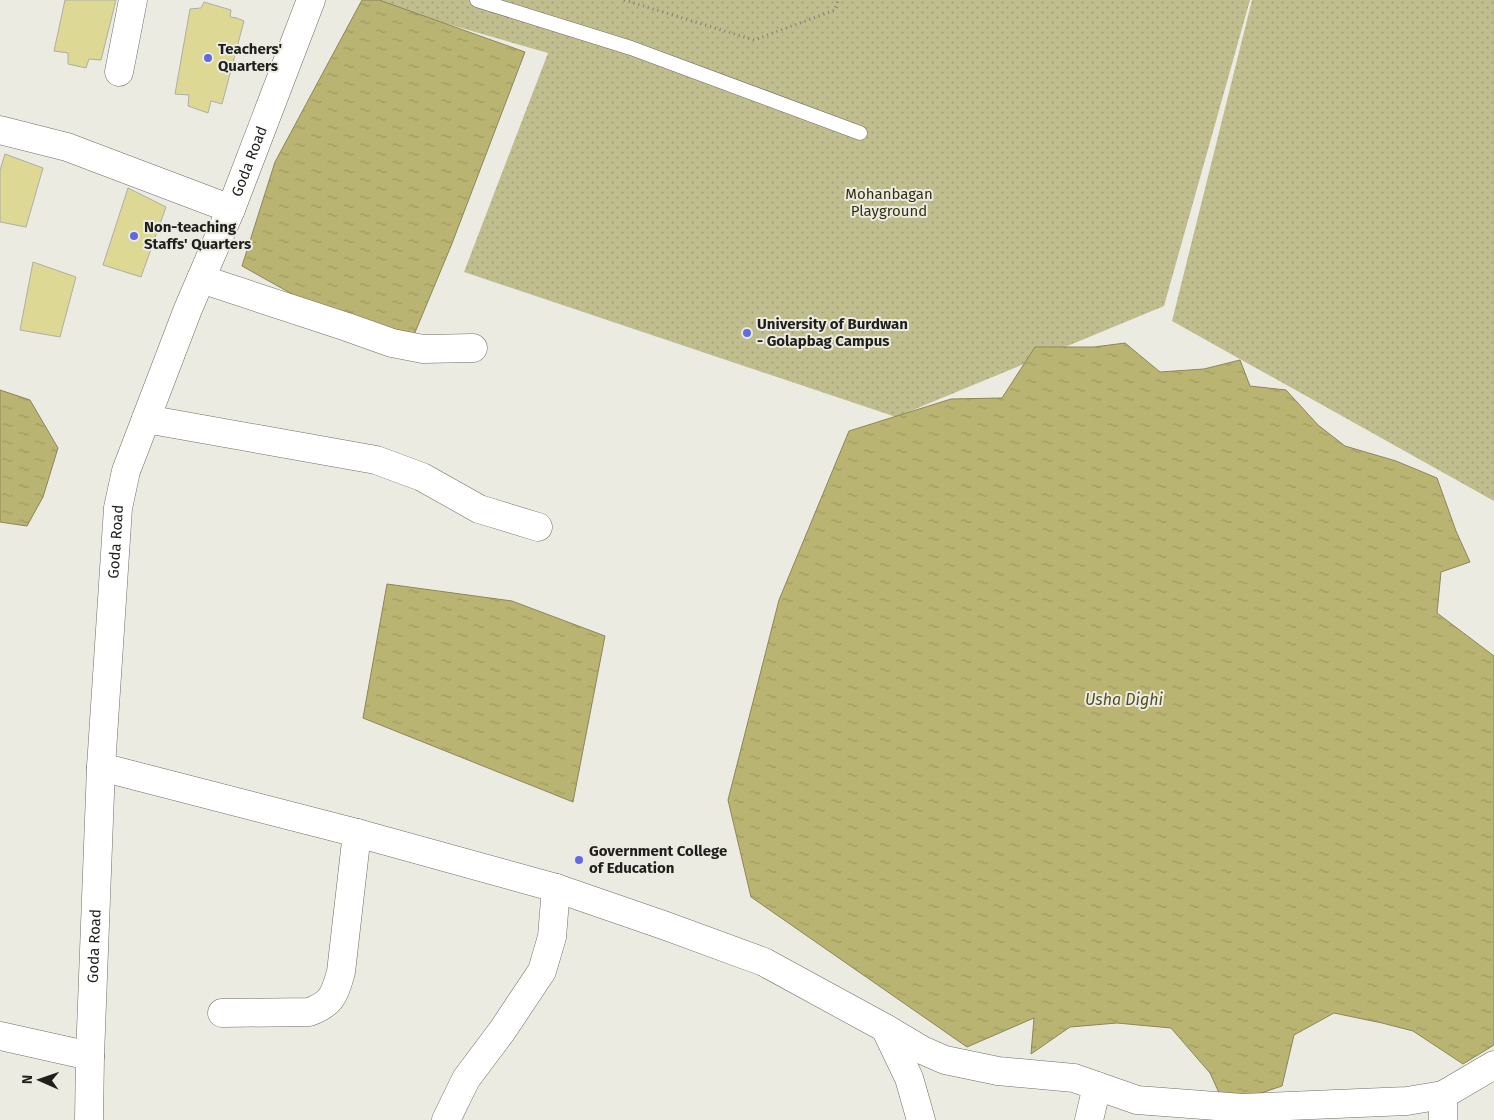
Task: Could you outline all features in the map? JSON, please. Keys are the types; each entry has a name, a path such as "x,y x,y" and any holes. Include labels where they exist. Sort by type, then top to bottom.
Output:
{"street":[{"path":"119,72 133,0"},
{"name":"Goda Road","path":"89,1120 102,768 118,508 126,471 188,309 231,208 311,0"},
{"path":"0,130 67,147 231,208"},
{"path":"201,278 347,326 392,343 423,349 472,348"},
{"path":"146,419 376,460 422,477 479,509 538,527"},
{"path":"102,768 357,833 556,888 666,926 764,962 922,1050 945,1060 998,1071 1074,1078 1137,1100 1242,1108 1407,1101 1443,1108 1494,1065"},
{"path":"222,1013 309,1012 321,1008 331,999 338,986 341,972 357,833"},
{"path":"446,1120 466,1079 502,1031 542,970 552,937 556,888"},
{"path":"884,1028 909,1078 921,1120"},
{"path":"0,1036 90,1056"},
{"path":"1089,1120 1097,1086"}],"lane":[{"path":"477,0 631,48 860,133"}],"path":[{"path":"624,0 754,40 835,10 838,0"}],"green space":[{"name":"Mohanbagan Playground","path":"364,0 1250,0 1164,306 896,417 464,272 548,53"},
{"path":"1252,0 1494,0 1494,501 1172,321"}],"water":[{"path":"362,0 379,0 525,52 451,246 411,342 301,299 242,266 275,162"},
{"name":"Usha Dighi","path":"1125,343 1160,372 1204,369 1240,360 1250,386 1286,390 1318,425 1345,446 1396,461 1437,478 1456,531 1470,562 1441,572 1437,613 1494,656 1494,1045 1463,1064 1413,1031 1334,1013 1294,1035 1282,1086 1246,1098 1220,1095 1210,1073 1171,1028 1117,1023 1070,1027 1031,1054 1034,1018 967,1047 751,897 728,800 779,600 849,431 951,399 1002,398 1035,347 1094,347"},
{"path":"0,390 30,400 58,448 43,497 27,526 0,522"},
{"path":"387,584 512,601 605,636 573,802 363,718"}],"building":[{"path":"65,0 116,0 101,60 89,59 86,68 68,64 68,53 54,51"},
{"name":"Teachers' Quarters","path":"204,2 231,10 230,17 244,21 222,104 211,101 208,113 188,106 189,95 175,94 190,9 201,8"},
{"path":"5,154 43,168 26,227 0,222 0,170"},
{"name":"Non-teaching Staffs' Quarters","path":"128,188 166,207 141,277 103,265"},
{"path":"33,262 76,277 60,337 20,330"}],"place":[{"name":"Teachers' Quarters","path":"208,58"},
{"name":"Non-teaching Staffs' Quarters","path":"134,236"},
{"name":"University of Burdwan - Golapbag Campus","path":"747,333"},
{"name":"Government College of Education","path":"579,860"}]}
